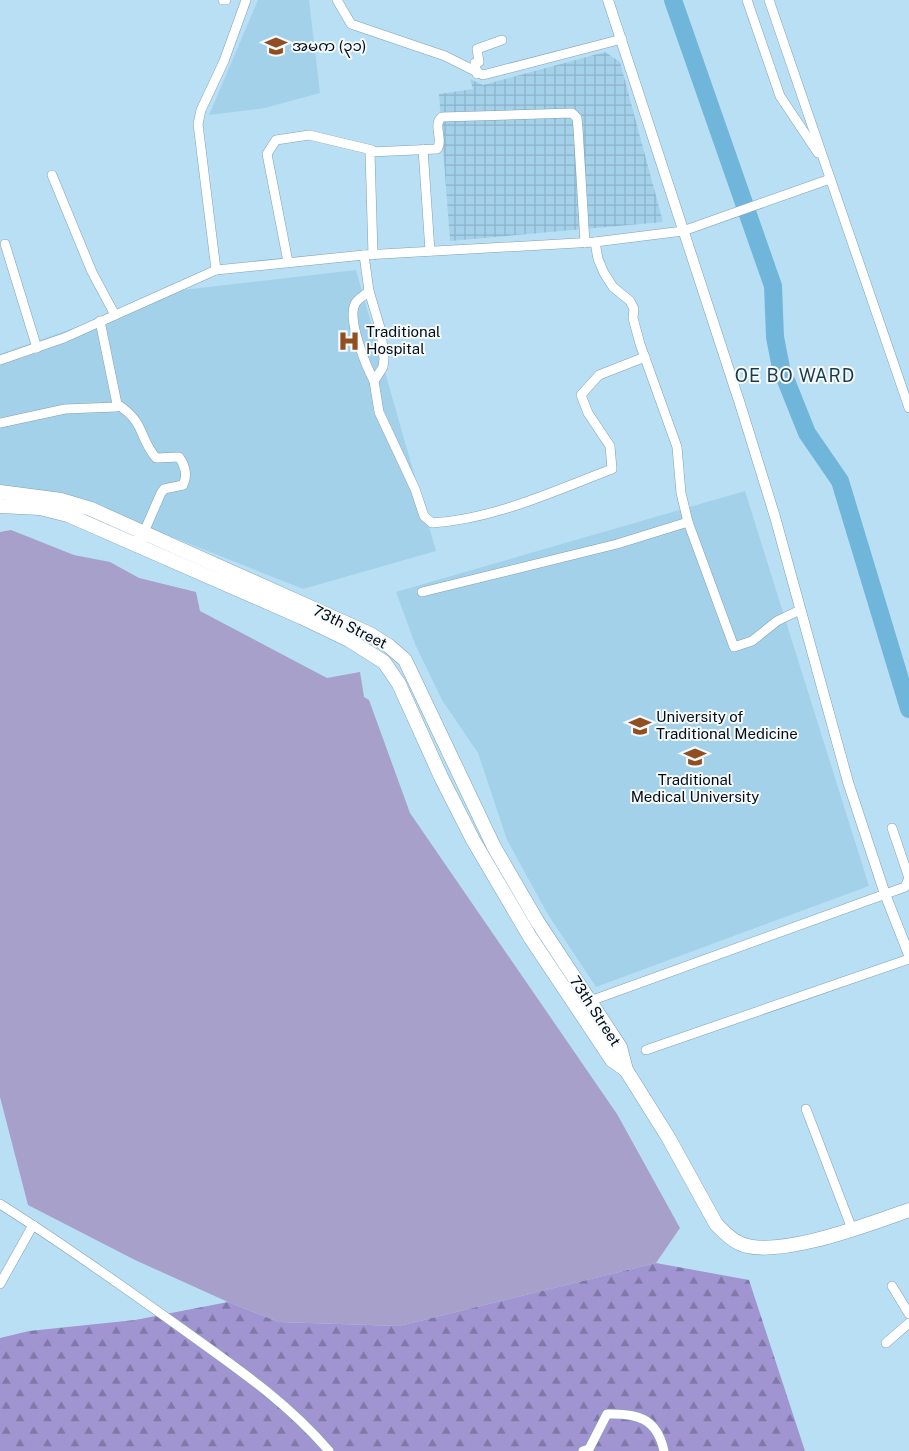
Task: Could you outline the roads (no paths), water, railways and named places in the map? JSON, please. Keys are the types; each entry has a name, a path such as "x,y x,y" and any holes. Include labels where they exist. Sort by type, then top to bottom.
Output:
{"main road":[{"name":"73th Street","path":"0,492 61,500 91,509 140,538 349,640 384,662 399,684 441,777 473,840 530,937 612,1060 626,1070"},
{"name":"73th Street","path":"0,506 40,508 140,538 370,634 399,654 416,681 457,773 494,847 537,921 620,1047 626,1070"},
{"path":"626,1070 668,1137 716,1224 740,1244 763,1248 796,1245 909,1210"}],"street":[{"path":"216,270 198,124 201,110 224,61 246,0"},
{"path":"338,0 351,24 445,56 478,74 489,74 622,39"},
{"path":"608,0 741,407 848,782 885,894 909,957 646,1050"},
{"path":"747,0 780,96 824,162"},
{"path":"769,0 909,408"},
{"path":"478,74 475,63 479,62 477,48 502,40"},
{"path":"288,262 267,154 276,140 309,135 372,150 439,148 438,123 442,117 572,113 577,118 585,243"},
{"path":"423,149 430,252"},
{"path":"372,150 369,155 368,255 370,291 381,331 384,360 383,367 374,381"},
{"path":"52,176 92,272 115,315"},
{"path":"0,360 36,348 100,322 216,270 368,255 585,243 683,231 830,179"},
{"path":"595,242 598,259 604,273 613,287 630,301 634,309 633,318 645,357 677,447 681,493 688,522 734,647 752,642 777,621 800,610"},
{"path":"4,244 36,348"},
{"path":"370,291 354,305 353,312 362,355 374,381 379,412 415,489 424,516 432,523 486,514 538,499 612,469 610,446 588,413 581,395 599,375 645,357"},
{"path":"100,322 117,404 130,413 140,426 156,458 180,457 184,467 185,480 183,485 164,489 140,538"},
{"path":"0,423 65,409 112,409 117,404"},
{"path":"422,592 617,544 688,522"},
{"path":"590,1001 905,886 909,881 892,828"},
{"path":"806,1109 852,1229"},
{"path":"0,1204 77,1253 263,1387 296,1414 329,1451"},
{"path":"0,1284 33,1225"},
{"path":"892,1286 909,1314"},
{"path":"886,1343 909,1323"},
{"path":"584,1451 589,1449 607,1414 626,1414 643,1419 651,1424 661,1438 664,1451"}],"waterway":[{"path":"673,0 773,286 775,337 781,368 807,433 840,481 909,709"}],"place":[{"name":"အမက (၃၁)","path":"276,46"},
{"name":"Traditional Hospital","path":"349,341"},
{"name":"University of Traditional Medicine","path":"640,726"},
{"name":"Traditional Medical University","path":"695,757"}],"district":[{"name":"OE BO WARD","path":"795,376"}]}
